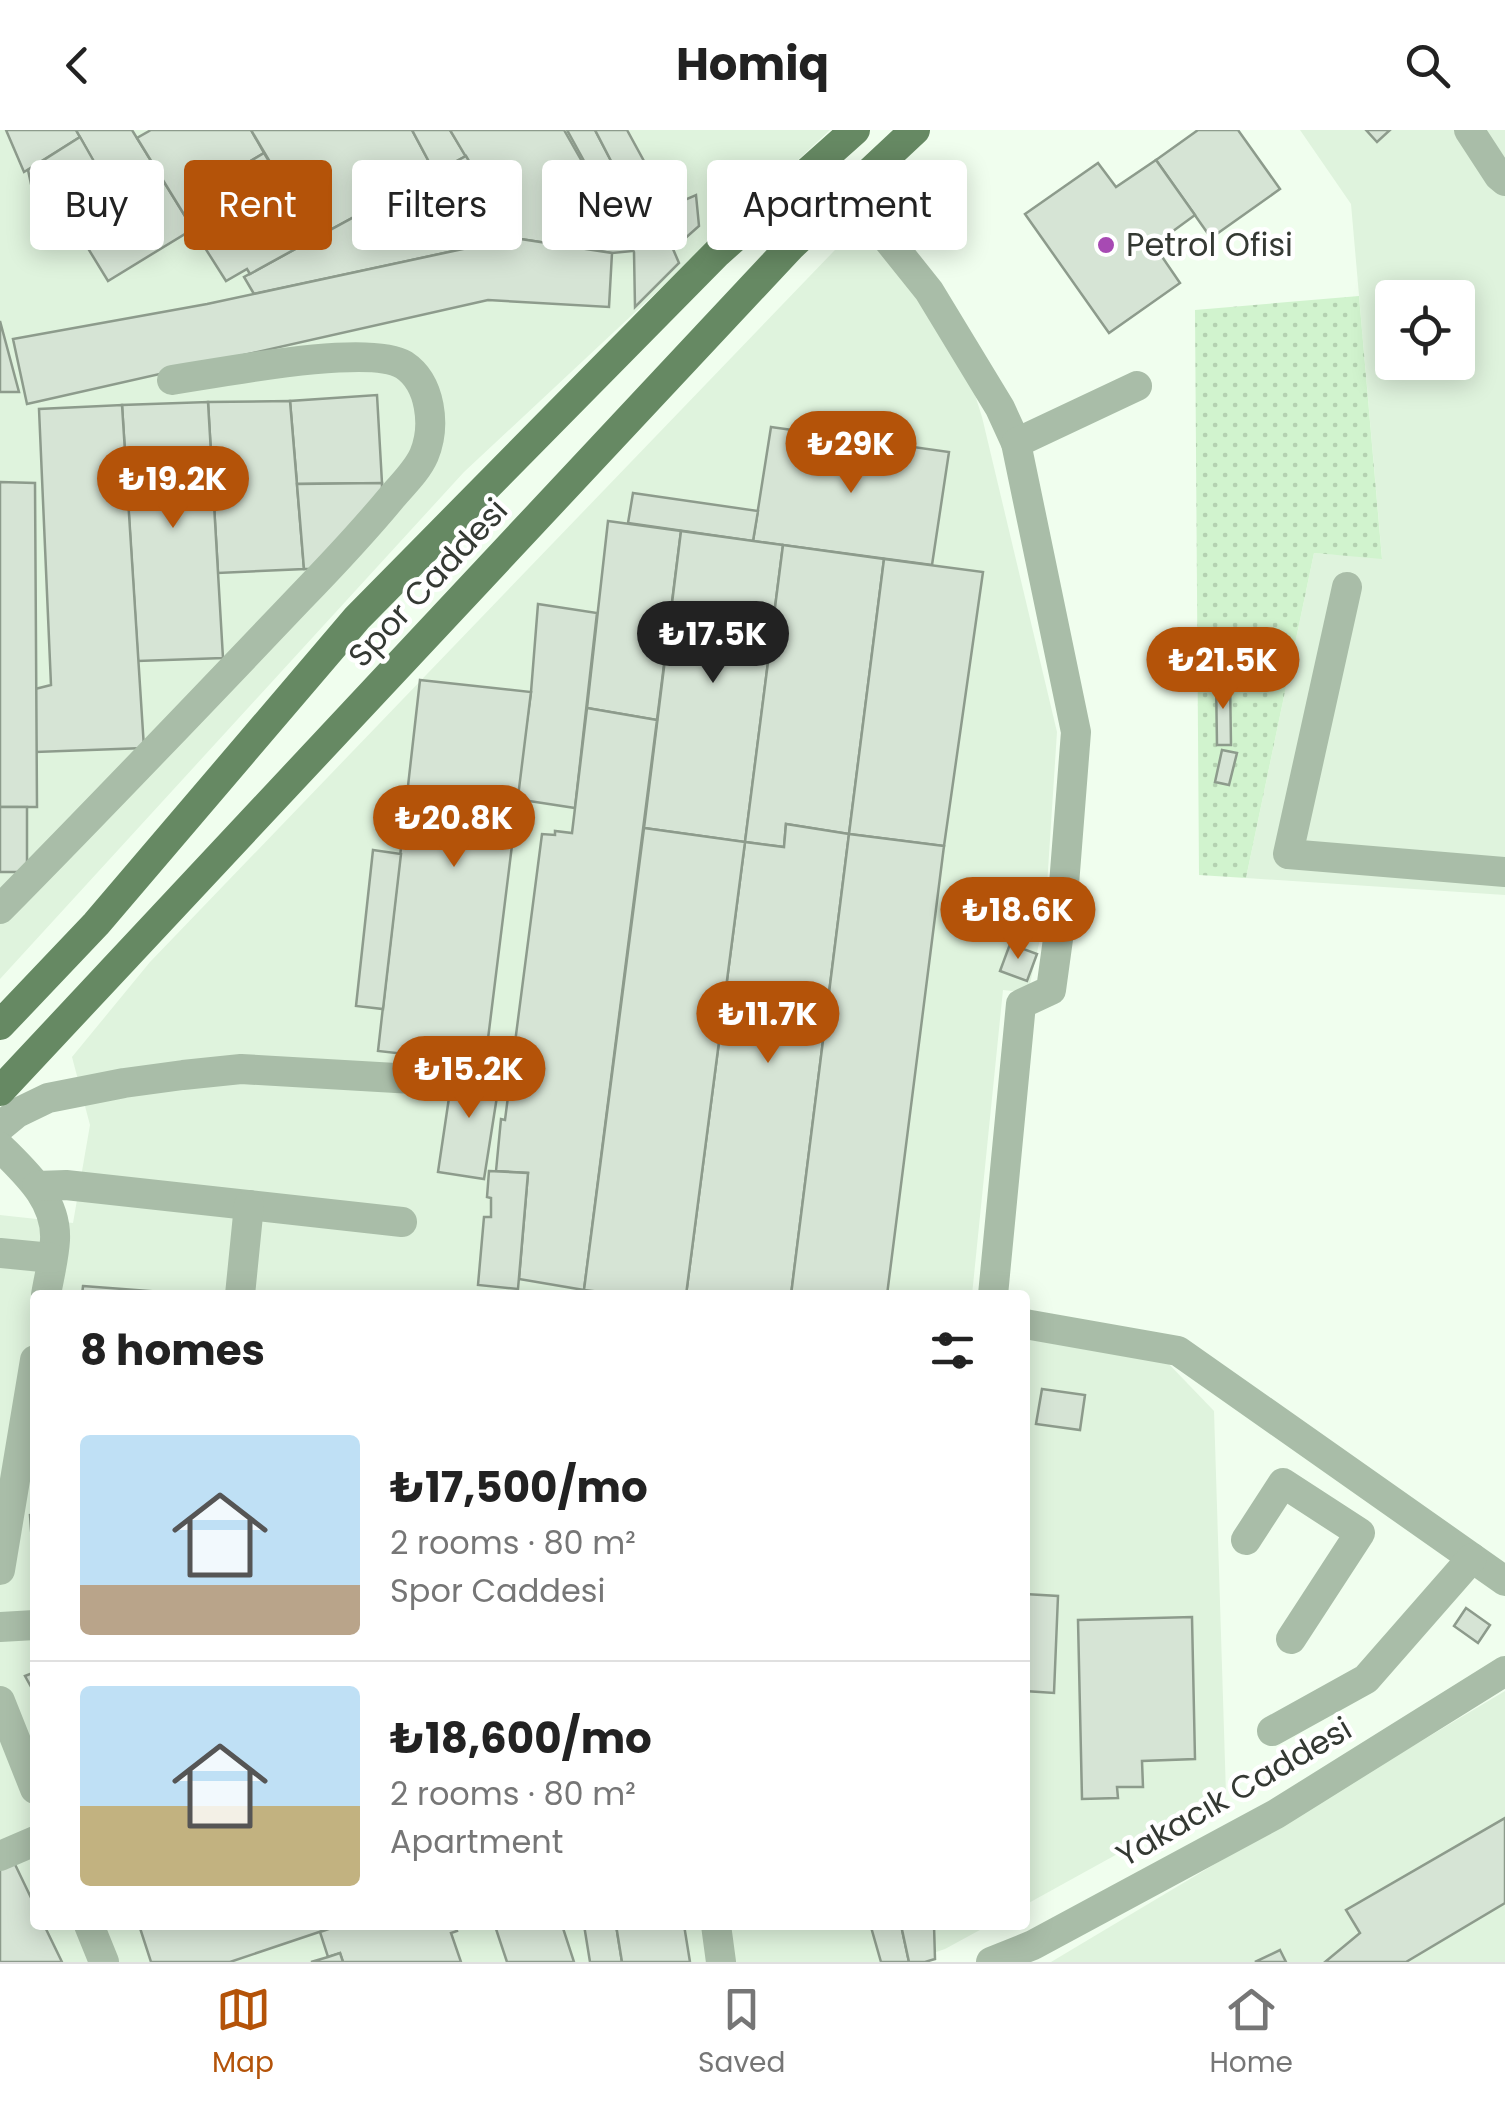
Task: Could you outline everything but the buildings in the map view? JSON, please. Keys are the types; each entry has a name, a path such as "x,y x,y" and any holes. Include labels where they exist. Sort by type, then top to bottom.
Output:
{"main road":[{"name":"Spor Caddesi","path":"0,1025 96,924 357,618 717,252 855,130"},
{"name":"Spor Caddesi","path":"882,160 915,130"},
{"name":"Spor Caddesi","path":"0,1091 788,250"}],"street":[{"path":"1469,130 1505,181"},
{"path":"897,250 929,291 1000,408 1016,443 1076,732 1062,910 1050,990 1021,1004 994,1290"},
{"path":"0,908 364,531 425,453 429,409 424,387 416,375 392,359 330,357 172,380"},
{"path":"1016,443 1137,386"},
{"path":"1347,588 1288,854 1505,872"},
{"path":"0,1128 17,1112 48,1098 183,1075 241,1069 412,1079"},
{"path":"0,1147 49,1202 56,1236 47,1290"},
{"path":"37,1186 66,1185 402,1222"},
{"path":"240,1290 249,1205"},
{"path":"0,1253 52,1258"},
{"path":"1030,1325 1178,1352 1505,1581"},
{"path":"0,1570 30,1390"},
{"path":"1300,1493 1325,1454"},
{"path":"1246,1540 1283,1483 1360,1532 1291,1639"},
{"path":"1272,1731 1366,1679 1472,1558"},
{"path":"0,1627 30,1626"},
{"name":"Yakacık Caddesi","path":"991,1962 1033,1945 1276,1814 1505,1671"},
{"path":"0,1701 30,1776"},
{"path":"0,1856 30,1843"},
{"path":"91,1930 104,1962"},
{"path":"717,1930 721,1962"}],"shaded area":[{"path":"0,130 830,130 798,160 707,160 707,245 464,472 0,979"},
{"path":"1300,130 1505,130 1505,895 1246,878 1314,553 1382,558 1351,204"},
{"path":"835,250 878,250 966,366 982,417 1057,732 1045,916 1028,993 1003,990 973,1290 30,1290 30,1930 980,1930 945,1949 907,1962 0,1962 0,1215 73,1223 90,1125 72,1057 150,962"},
{"path":"1030,1338 1163,1358 1214,1411 1226,1794 1030,1902"},
{"path":"1505,1691 1505,1962 1051,1962"}],"green space":[{"path":"1359,296 1382,559 1314,553 1246,878 1199,875 1195,310"}],"place":[{"name":"Petrol Ofisi","path":"1106,245"}]}
